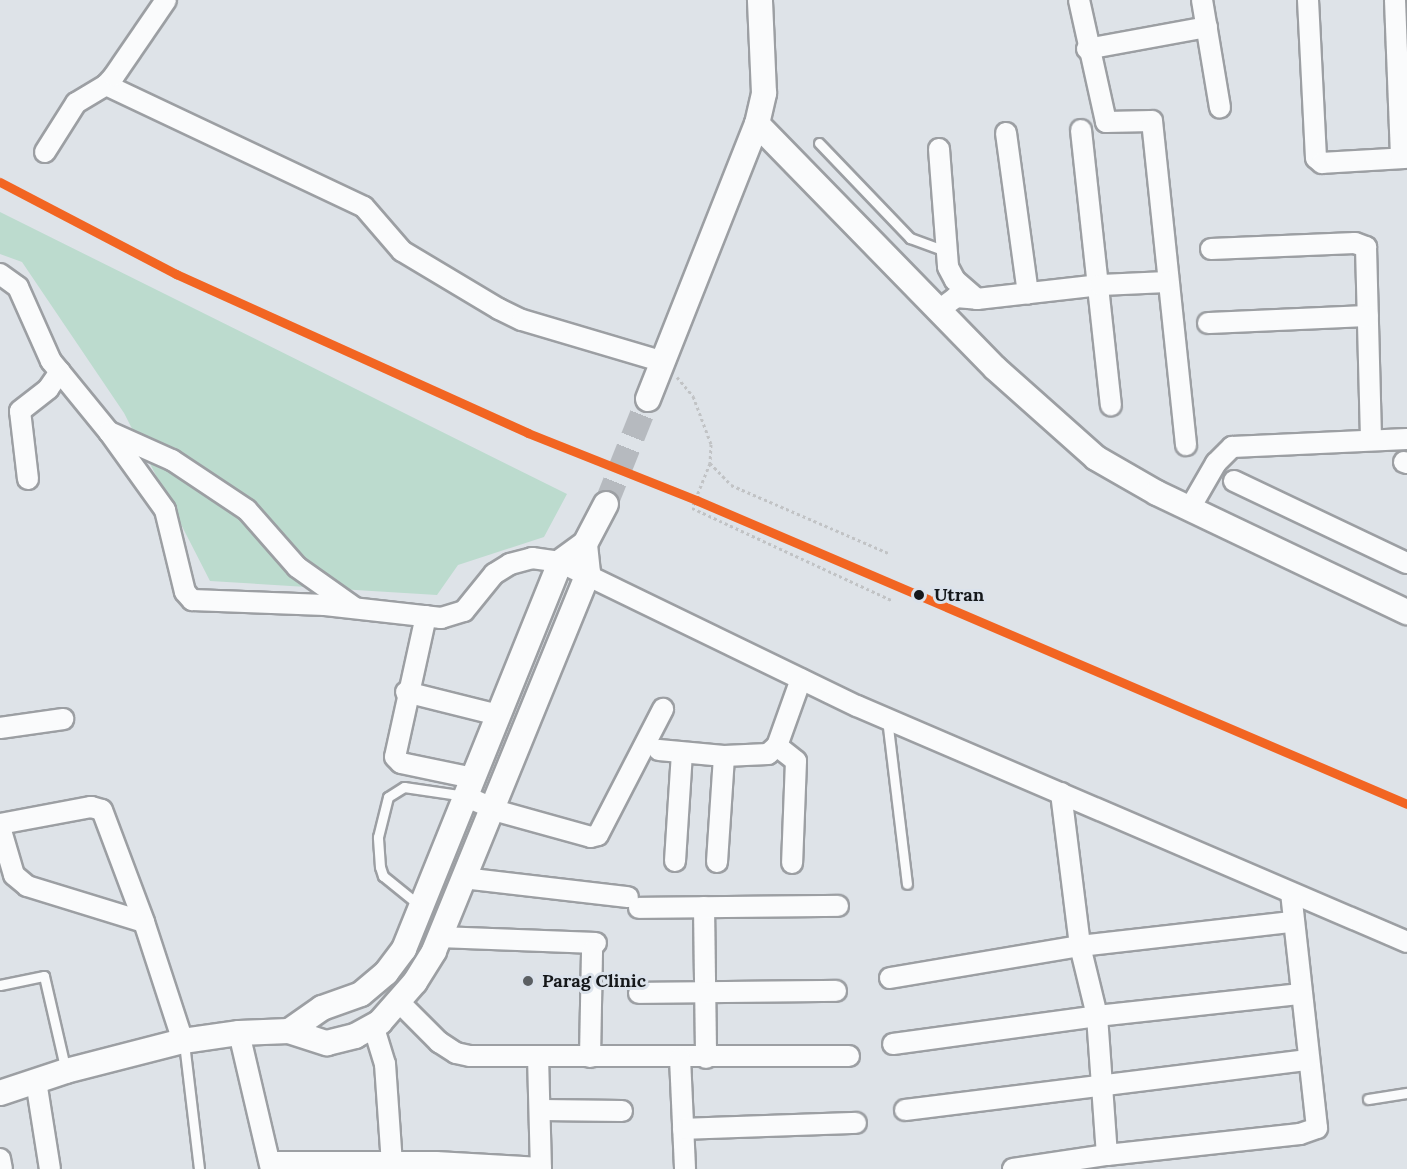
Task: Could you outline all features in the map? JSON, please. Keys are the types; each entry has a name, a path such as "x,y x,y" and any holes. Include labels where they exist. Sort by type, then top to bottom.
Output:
{"street":[{"path":"45,152 76,103 106,85 166,0"},
{"path":"648,399 757,124 764,93 760,0"},
{"path":"1080,0 1087,49 1106,122 1152,121 1186,445"},
{"path":"1202,0 1220,106"},
{"path":"1308,0 1316,159 1322,163 1404,158 1395,0"},
{"path":"1087,49 1207,27"},
{"path":"106,85 364,207 402,251 499,309 522,320 664,362"},
{"path":"757,124 995,368 1096,458 1190,508 1407,612"},
{"path":"1081,130 1100,285 1111,405"},
{"path":"1006,133 1028,293"},
{"path":"939,149 950,253 948,267 954,280 977,299"},
{"path":"1211,249 1355,243 1366,247 1371,439"},
{"path":"0,274 18,287 41,345 109,432 165,510 185,592 192,600 356,608 426,616 455,616 464,611 494,574 510,564 532,558 561,562 588,573 801,679 887,718 1407,942"},
{"path":"939,310 956,297 977,299 1100,285 1168,282"},
{"path":"1208,323 1368,316"},
{"path":"28,479 20,411 60,372"},
{"path":"109,432 172,460 247,510 297,567 356,608"},
{"path":"1190,508 1216,463 1232,447 1407,439"},
{"path":"1234,481 1407,563"},
{"path":"289,1031 322,1008 361,994 386,973 404,949 561,562 585,544 606,504"},
{"path":"0,1093 66,1071 183,1041 239,1033 289,1031 327,1043 355,1036 373,1025 399,1002 440,938 588,573 585,544"},
{"path":"426,616 406,692 394,752 398,761 469,787 492,808 591,837 598,836 663,709"},
{"path":"659,750 723,756 768,754 777,746 801,679"},
{"path":"406,692 498,715"},
{"path":"0,728 63,718"},
{"path":"777,746 796,761 792,863"},
{"path":"675,861 682,753"},
{"path":"717,862 723,756"},
{"path":"1061,794 1080,946 1097,1016 1107,1155"},
{"path":"144,921 27,886 14,875 0,826 91,807 102,810 144,921 183,1041"},
{"path":"463,878 633,902 704,907 838,906"},
{"path":"1013,1169 1107,1155 1300,1134 1317,1128 1292,922 1291,893"},
{"path":"704,907 703,992 706,1058"},
{"path":"890,978 1080,946 1292,922"},
{"path":"440,938 594,947 590,1057"},
{"path":"639,993 836,991"},
{"path":"893,1044 1097,1016 1301,994"},
{"path":"399,1002 439,1042 456,1053 680,1058 849,1056"},
{"path":"373,1025 385,1064 392,1164"},
{"path":"239,1033 271,1166 436,1162 541,1168 542,1110 538,1056"},
{"path":"680,1058 685,1169"},
{"path":"905,1110 1101,1088 1308,1060"},
{"path":"36,1081 50,1169"},
{"path":"542,1110 622,1111"},
{"path":"683,1129 856,1123"},
{"path":"0,1159 2,1169"}],"lane":[{"path":"819,143 910,238 950,253"},
{"path":"887,718 907,884"},
{"path":"421,907 383,876 380,867 378,837 388,796 404,788 469,787"},
{"path":"0,985 44,976 66,1071"},
{"path":"183,1041 199,1169"},
{"path":"1368,1099 1407,1093"}],"path":[{"path":"693,396 711,444 710,464 692,508 893,600"},
{"path":"710,464 731,485 888,553"}],"green space":[{"path":"0,212 567,494 544,537 458,565 437,595 210,581 124,413 22,262 0,254"}],"tunnel":[{"path":"606,504 648,399"}],"transit line":[{"path":"0,182 176,274 528,433 696,500 1407,804"}],"place":[{"name":"Utran","path":"919,595"},
{"name":"Parag Clinic","path":"528,981"}]}
